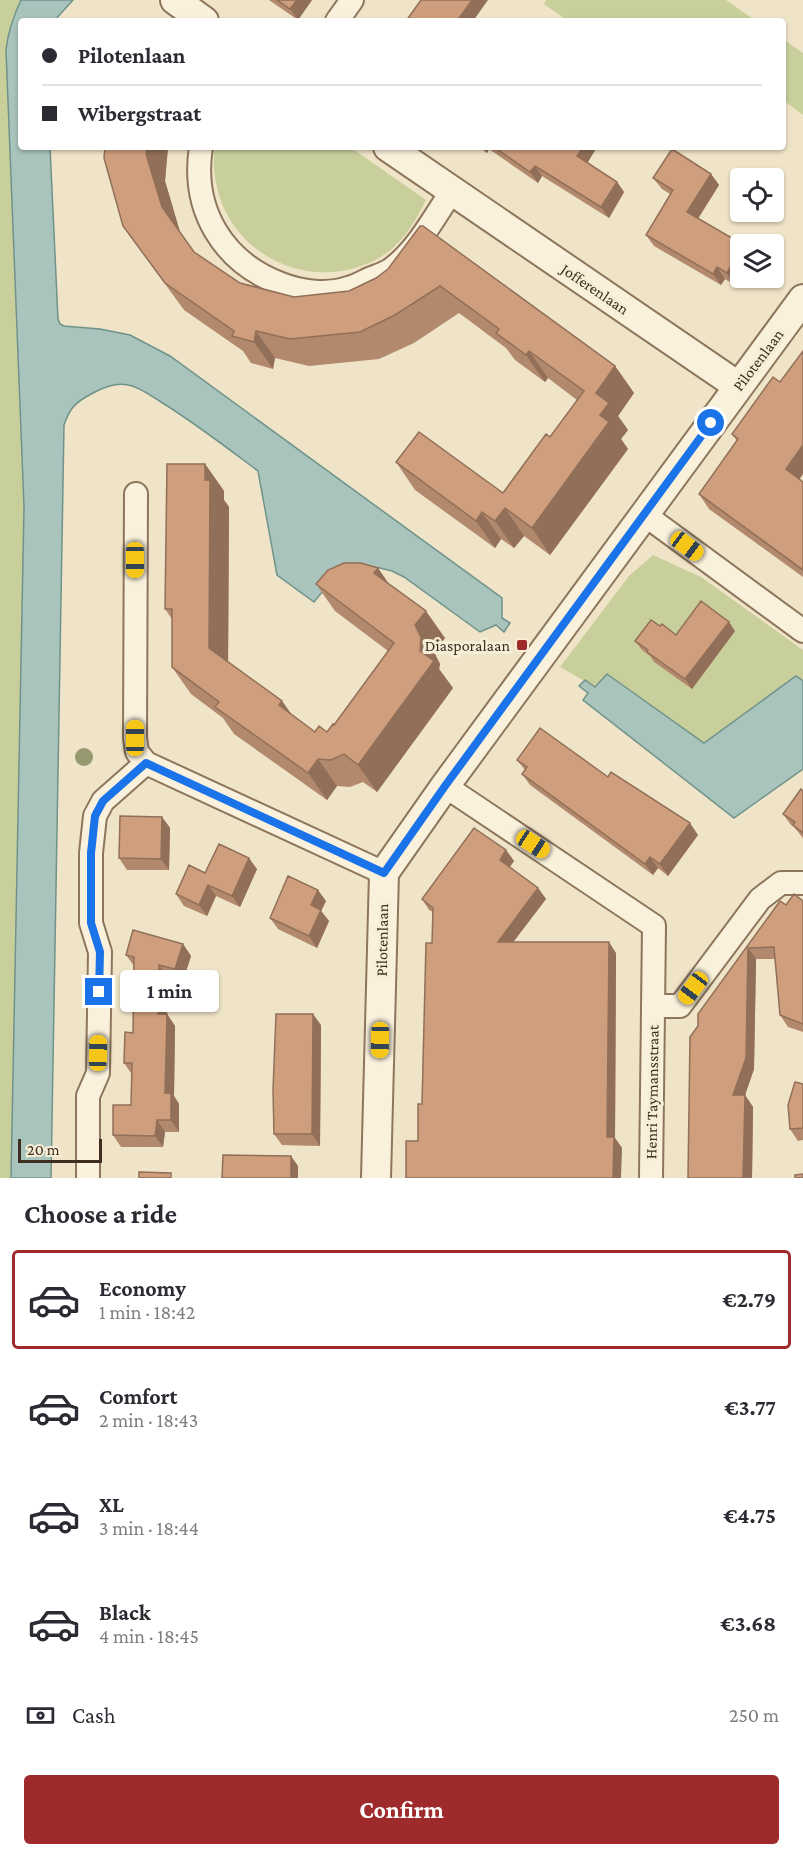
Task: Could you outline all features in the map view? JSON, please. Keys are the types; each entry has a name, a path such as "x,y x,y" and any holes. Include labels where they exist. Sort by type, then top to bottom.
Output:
{"street":[{"path":"175,0 200,18"},
{"path":"339,18 352,0"},
{"path":"201,150 198,170 203,203 222,242 249,269 264,278 307,291 348,288 390,270 413,248 452,191"},
{"name":"Jofferenlaan","path":"392,150 738,386"},
{"name":"Pilotenlaan","path":"376,1178 384,873 445,786 803,299"},
{"path":"136,494 135,738 137,752 146,763 384,873"},
{"path":"645,515 803,631"},
{"path":"88,1178 88,1096 98,1073 100,952 91,923 91,853 95,816 103,801 146,763"},
{"name":"Henri Taymansstraat","path":"445,786 654,926 651,1178"},
{"name":"Henri Taymansstraat","path":"653,1006 680,1006 760,899 792,883"}],"green space":[{"path":"0,0 21,0 13,17 6,50 24,507 11,1178 0,1178"},
{"path":"546,0 726,0 752,18 564,18 544,4"},
{"path":"786,41 803,53 803,115 786,102"},
{"path":"215,150 354,150 426,200 400,241 388,252 365,265 341,271 316,272 292,267 270,258 249,243 233,224 217,188"},
{"path":"653,555 701,577 803,650 803,681 796,676 704,743 608,674 595,687 560,667 629,576"}],"water":[{"path":"21,0 73,0 57,18 18,18 18,150 50,150 60,324 130,335 170,356 502,598 502,618 510,623 504,632 496,625 480,632 404,577 380,568 367,568 323,591 314,602 277,575 258,471 186,418 132,386 119,384 106,387 87,396 74,406 64,425 51,1178 11,1178 24,507 6,50"},
{"path":"607,674 704,743 796,676 803,681 803,769 734,818 583,700 588,693 579,686 585,680 595,687"}],"building":[{"path":"277,0 297,0 290,9"},
{"path":"421,0 472,0 459,18 408,18"},
{"path":"105,150 147,150 162,207 194,252 240,283 294,297 349,291 376,278 388,269 420,226 423,226 615,366 596,393 609,403 600,415 609,422 532,528 505,508 495,521 482,512 476,521 396,462 419,432 503,493 546,434 550,437 584,391 529,351 526,355 496,333 499,329 440,286 395,315 360,332 290,339 256,331 254,342 232,336 234,331 165,283 123,226 104,158"},
{"path":"498,150 581,150 577,156 617,182 601,207 535,166 530,172"},
{"path":"671,150 711,174 687,212 730,237 730,268 727,273 717,267 713,274 646,235 673,190 653,178"},
{"path":"803,351 803,445 786,469 803,482 803,570 699,494 738,439 732,434 773,377 780,382"},
{"path":"167,464 205,464 205,480 210,480 209,648 282,701 279,705 315,732 319,726 327,732 334,725 394,643 316,584 328,570 344,563 361,563 378,568 374,573 426,611 415,625 421,637 420,651 434,661 358,765 344,754 331,760 318,759 308,773 215,707 219,702 172,667 172,609 165,609"},
{"path":"701,601 729,622 685,679 635,641 651,620 660,626 662,624 676,635"},
{"path":"540,728 608,777 611,772 690,823 660,864 650,857 645,864 522,774 527,767 517,760"},
{"path":"801,789 803,791 803,833 793,825 795,822 783,814"},
{"path":"120,816 162,817 161,859 119,858"},
{"path":"474,828 506,850 500,860 538,888 498,942 609,942 607,1137 614,1137 613,1178 406,1178 406,1141 418,1141 418,1104 422,1104 426,943 432,943 433,908 422,899"},
{"path":"219,844 249,858 232,896 208,885 199,905 176,894 189,865 205,873"},
{"path":"288,876 318,890 311,905 321,910 309,936 270,918"},
{"path":"794,894 803,901 803,1024 780,1015 774,947 748,948 746,1058 733,1095 745,1095 743,1178 688,1178 690,1037 698,1026 698,1014 780,901 786,905"},
{"path":"133,930 183,944 175,969 159,965 158,1014 167,1014 165,1093 171,1093 171,1120 157,1120 155,1136 113,1135 113,1105 131,1105 132,1063 124,1063 125,1032 133,1033 134,957 126,955"},
{"path":"276,1014 313,1014 312,1134 274,1134"},
{"path":"795,1082 803,1084 803,1128 790,1129 788,1105"},
{"path":"223,1155 291,1156 291,1178 222,1178"},
{"path":"139,1172 171,1173 171,1178 139,1178"},
{"path":"803,1174 803,1178 795,1178 795,1175"}],"place":[{"name":"Diasporalaan","path":"522,645"}],"route":[{"path":"99,992 100,952 91,923 91,853 95,816 103,801 146,763 384,873 711,423"}]}
